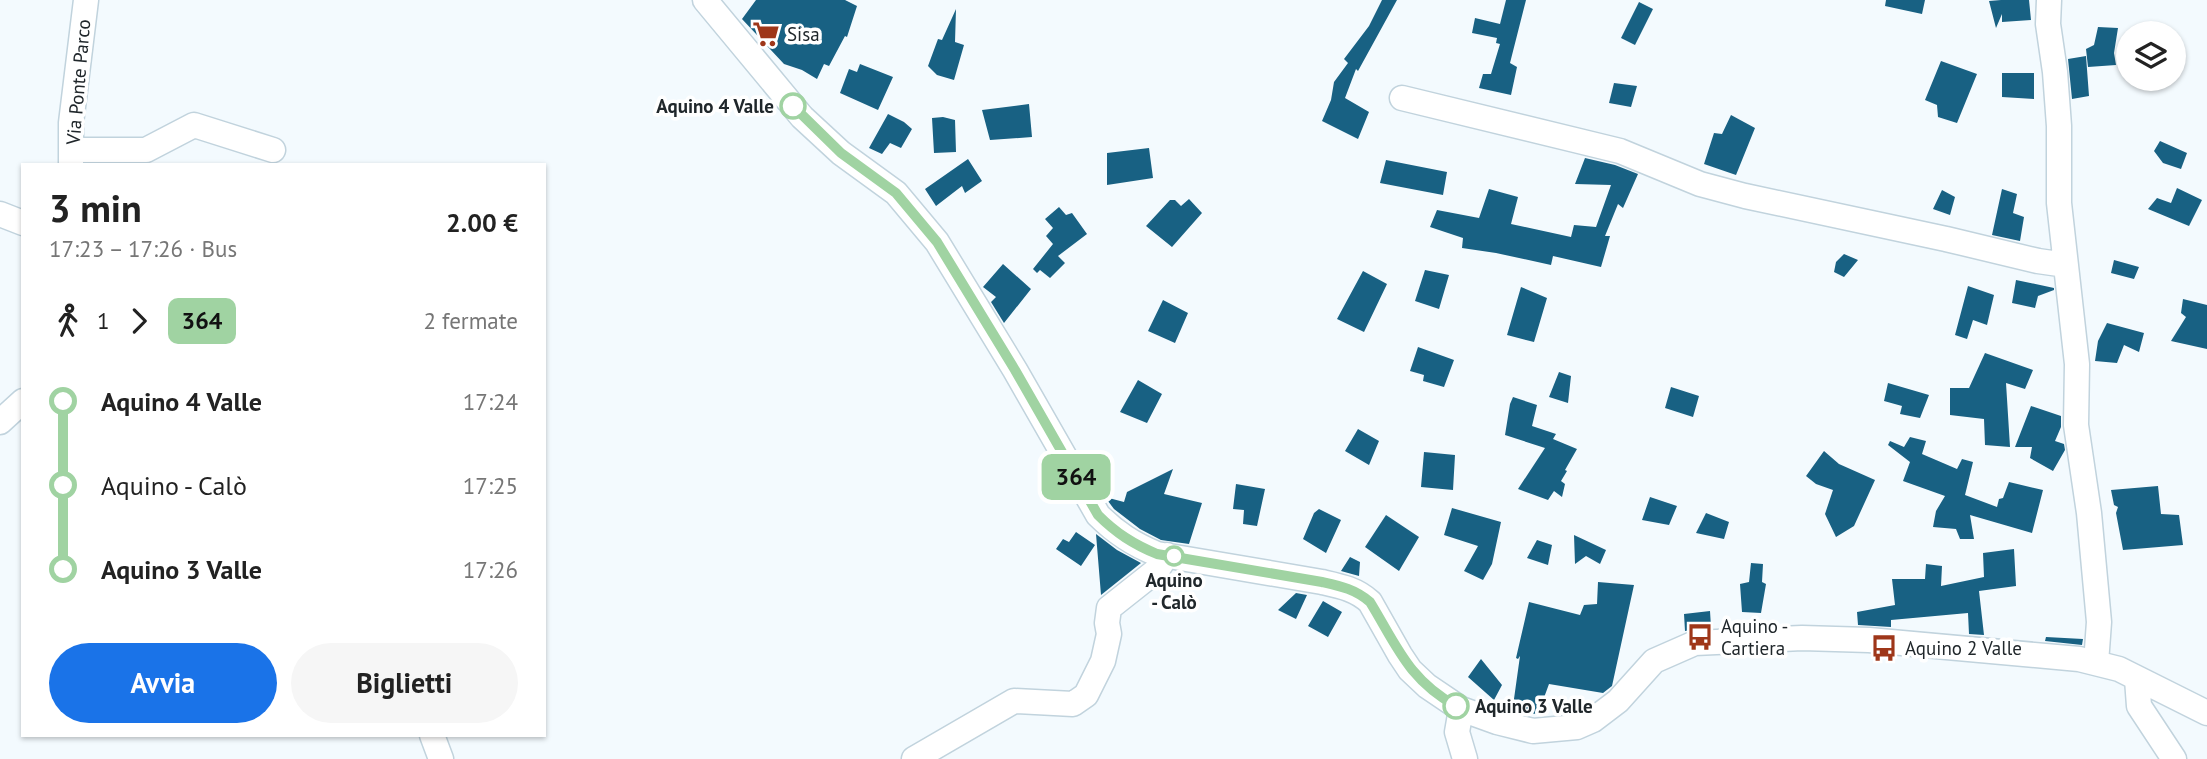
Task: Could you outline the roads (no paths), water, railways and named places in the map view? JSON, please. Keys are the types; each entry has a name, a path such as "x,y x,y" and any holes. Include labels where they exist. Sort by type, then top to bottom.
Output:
{"street":[{"name":"Via Ponte Parco","path":"71,157 71,122 86,0"},
{"path":"705,0 802,117 841,153 896,193 937,242 1015,370 1098,515 1114,531 1157,554 1322,582 1349,588 1361,594 1370,602 1410,670 1443,699 1461,709 1533,731 1577,727 1593,720 1618,701 1654,661 1695,643 1802,638 1869,640 2079,659 2119,670 2207,713"},
{"path":"2049,0 2048,24 2059,126 2059,203 2077,363 2077,435 2089,513 2099,622 2095,663"},
{"path":"1402,98 1620,151 1700,184 1745,196 2066,265"},
{"path":"71,157 146,150 194,125 273,150"},
{"path":"0,214 21,222"},
{"path":"0,422 21,403"},
{"path":"914,759 1014,701 1073,704 1086,695 1103,661 1109,634 1109,608 1157,569 1167,555"},
{"path":"2137,679 2139,706 2174,759"},
{"path":"1461,709 1457,732 1465,759"},
{"path":"433,737 441,759"}],"place":[{"name":"Sisa","path":"766,34"},
{"name":"Aquino 4 Valle","path":"793,106"},
{"name":"Aquino - Calò","path":"1174,556"},
{"name":"Aquino - Cartiera","path":"1700,637"},
{"name":"Aquino 2 Valle","path":"1884,648"},
{"name":"Aquino 3 Valle","path":"1456,706"}]}
